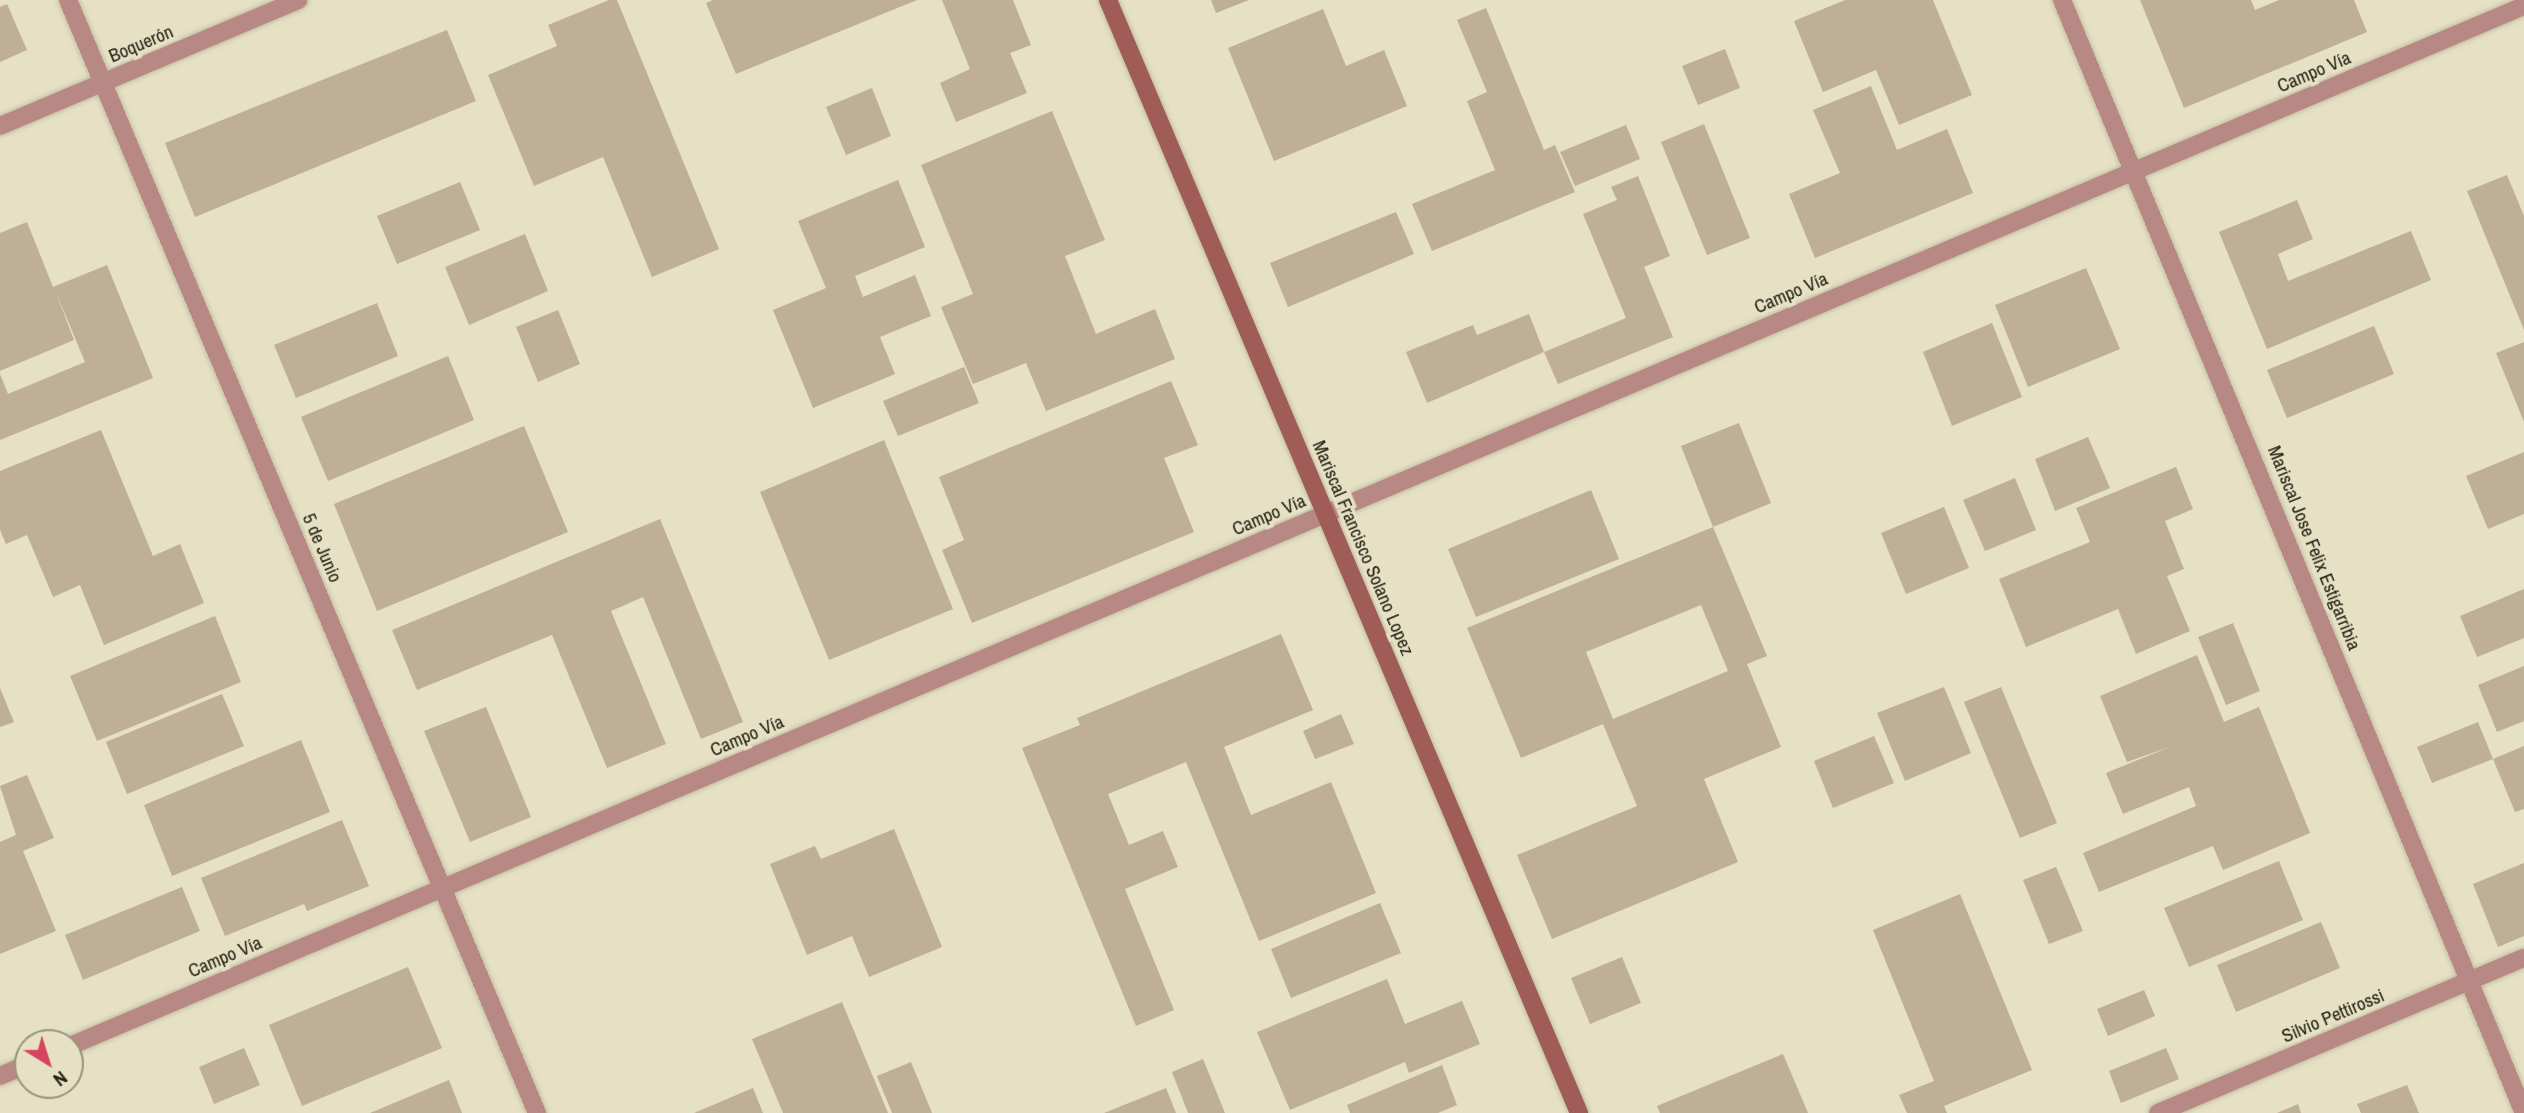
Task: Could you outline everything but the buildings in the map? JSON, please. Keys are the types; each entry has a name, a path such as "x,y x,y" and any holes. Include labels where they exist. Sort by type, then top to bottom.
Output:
{"street":[{"name":"5 de Junio","path":"68,0 537,1113"},
{"name":"Boquerón","path":"0,126 298,0"},
{"name":"Mariscal Francisco Solano Lopez","path":"1108,0 1578,1113"},
{"name":"Mariscal Jose Felix Estigarribia","path":"2062,0 2137,170 2524,1113"},
{"name":"Campo Vía","path":"84,1040 2524,6"},
{"name":"Silvio Pettirossi","path":"2158,1113 2524,958"}]}
